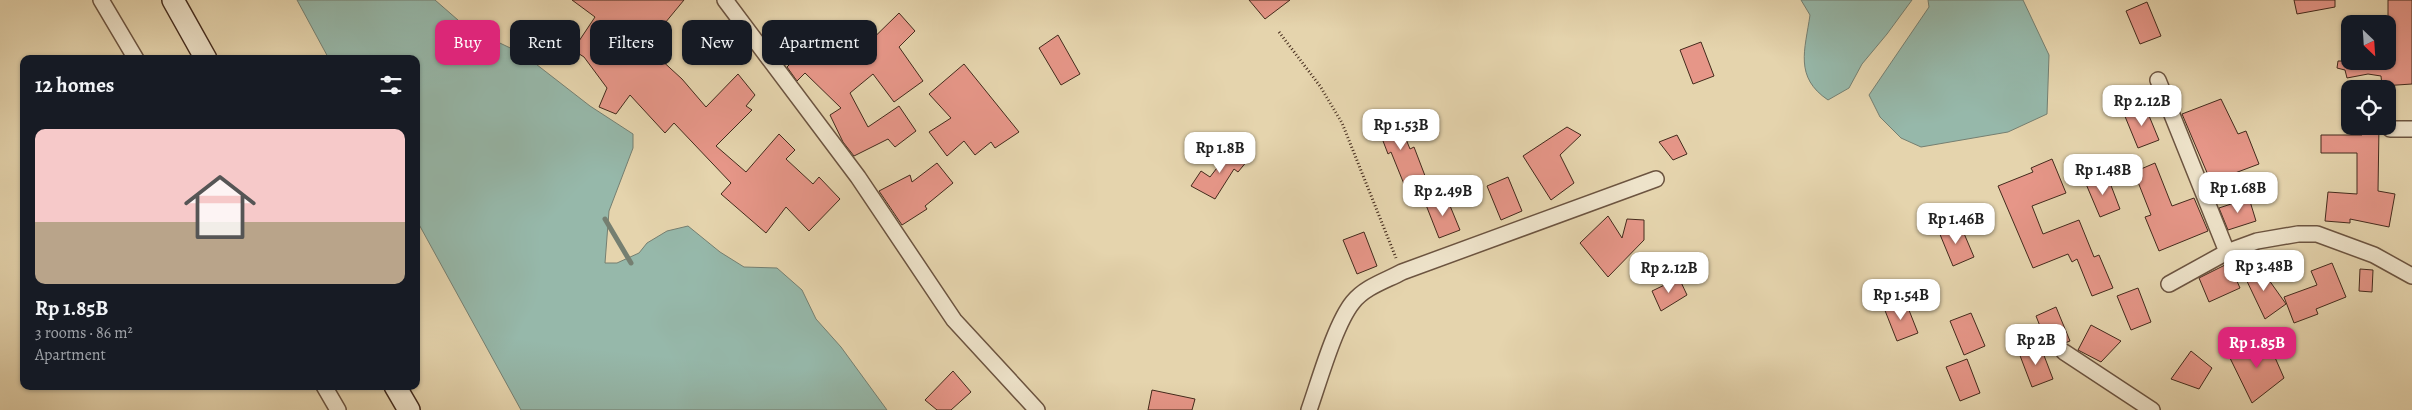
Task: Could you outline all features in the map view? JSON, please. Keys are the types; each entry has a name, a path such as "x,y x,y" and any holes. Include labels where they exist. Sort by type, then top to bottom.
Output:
{"street":[{"path":"101,0 134,55"},
{"path":"173,0 204,55"},
{"path":"725,0 858,177 954,320 1036,410"},
{"path":"2158,80 2227,252"},
{"path":"2396,129 2412,129"},
{"path":"1309,410 1342,319 1353,302 1370,288 1402,272 1656,179"},
{"path":"2170,284 2227,252 2257,241 2317,234 2374,255 2412,276"},
{"path":"2064,352 2152,410"},
{"path":"326,390 338,410"},
{"path":"397,390 409,410"}],"path":[{"path":"1279,32 1320,86 1342,123 1402,272"}],"shaded area":[{"path":"297,0 435,0 458,20 435,20 435,65 500,65 500,43 510,48 510,65 537,65 590,106 633,134 633,148 609,211 605,263 617,263 639,253 647,243 667,231 688,226 720,252 744,267 777,268 802,290 816,319 841,347 887,410 521,410 420,226 420,55 327,55"},
{"path":"1801,0 1912,0 1862,64 1849,88 1828,100 1817,91 1810,82 1806,72 1804,62 1810,15"},
{"path":"1928,0 2023,0 2049,55 2047,114 2008,132 1921,147 1901,138 1880,117 1869,95 1929,7"}],"building":[{"path":"572,0 684,0 667,20 593,20 595,17"},
{"path":"1249,0 1290,0 1265,19"},
{"path":"2294,0 2335,0 2335,7 2297,14"},
{"path":"2388,0 2412,0 2412,84 2396,85 2396,80 2381,80 2381,76 2368,74 2347,78 2345,70 2396,70 2396,15 2388,15"},
{"path":"2147,2 2161,36 2140,44 2126,11"},
{"path":"899,13 915,31 899,47 923,81 894,102 873,74 850,93 868,127 899,106 916,131 895,147 888,139 854,156 843,142 830,115 841,108 805,73 797,81 787,67 789,65 877,65 877,35"},
{"path":"590,24 590,65 667,65 682,79 706,107 738,74 755,95 746,106 752,110 716,146 746,172 779,134 795,150 786,159 813,184 819,177 840,199 809,231 786,207 766,233 721,194 731,183 674,123 665,133 630,95 616,114 599,107 607,88 584,57 580,54 580,40"},
{"path":"1058,35 1080,74 1061,85 1039,48"},
{"path":"1701,42 1714,76 1693,84 1680,50"},
{"path":"2338,61 2341,61 2341,69 2337,68"},
{"path":"964,64 1019,132 995,148 991,142 975,155 964,141 947,156 929,132 951,118 929,94"},
{"path":"2221,99 2238,134 2246,131 2259,164 2211,182 2182,114"},
{"path":"2145,106 2159,140 2138,148 2124,114"},
{"path":"1395,112 1410,149 1414,147 1427,181 1406,189 1391,152 1388,154 1375,120"},
{"path":"1567,127 1581,135 1560,155 1574,183 1551,200 1523,156"},
{"path":"1677,135 1687,154 1673,160 1659,142"},
{"path":"2321,135 2379,135 2378,191 2395,194 2389,227 2350,219 2350,223 2325,221 2328,192 2357,194 2357,153 2321,153"},
{"path":"1233,147 1248,160 1238,172 1234,169 1215,199 1191,186 1201,171 1210,177"},
{"path":"2052,159 2066,193 2032,206 2043,234 2079,220 2094,257 2099,255 2113,288 2092,296 2077,259 2072,262 2068,254 2033,268 1998,186 2033,172 2031,168"},
{"path":"937,163 953,183 925,206 927,209 902,225 879,191 910,175 912,182"},
{"path":"2155,163 2172,206 2194,198 2208,231 2159,251 2145,217 2151,215 2134,172"},
{"path":"2107,175 2120,209 2100,217 2086,184"},
{"path":"1508,177 1522,211 1501,220 1487,186"},
{"path":"1446,196 1460,230 1439,238 1426,205"},
{"path":"2249,198 2256,221 2228,230 2219,208"},
{"path":"1608,216 1622,238 1627,219 1644,220 1644,240 1608,277 1580,243"},
{"path":"1960,224 1974,257 1953,266 1939,232"},
{"path":"1364,232 1377,266 1357,274 1343,240"},
{"path":"2229,263 2240,288 2209,302 2199,278"},
{"path":"2332,263 2346,297 2316,309 2318,314 2294,323 2284,297 2317,285 2311,271"},
{"path":"2259,266 2286,304 2265,319 2244,275"},
{"path":"2360,269 2373,270 2372,292 2359,291"},
{"path":"1679,278 1687,295 1661,311 1652,291"},
{"path":"2138,288 2151,322 2131,330 2117,296"},
{"path":"1905,300 1918,333 1897,341 1884,308"},
{"path":"2056,307 2070,341 2049,349 2036,316"},
{"path":"1971,313 1985,346 1964,355 1950,321"},
{"path":"2091,325 2121,341 2101,362 2078,350"},
{"path":"2266,337 2284,378 2252,403 2229,356"},
{"path":"2040,345 2053,379 2032,387 2019,353"},
{"path":"2191,351 2212,368 2199,389 2171,379"},
{"path":"1967,359 1980,393 1960,401 1946,367"},
{"path":"953,371 971,392 951,410 937,410 925,400"},
{"path":"1152,390 1195,399 1192,410 1148,410"}],"waterway":[{"path":"605,219 631,263"}]}
